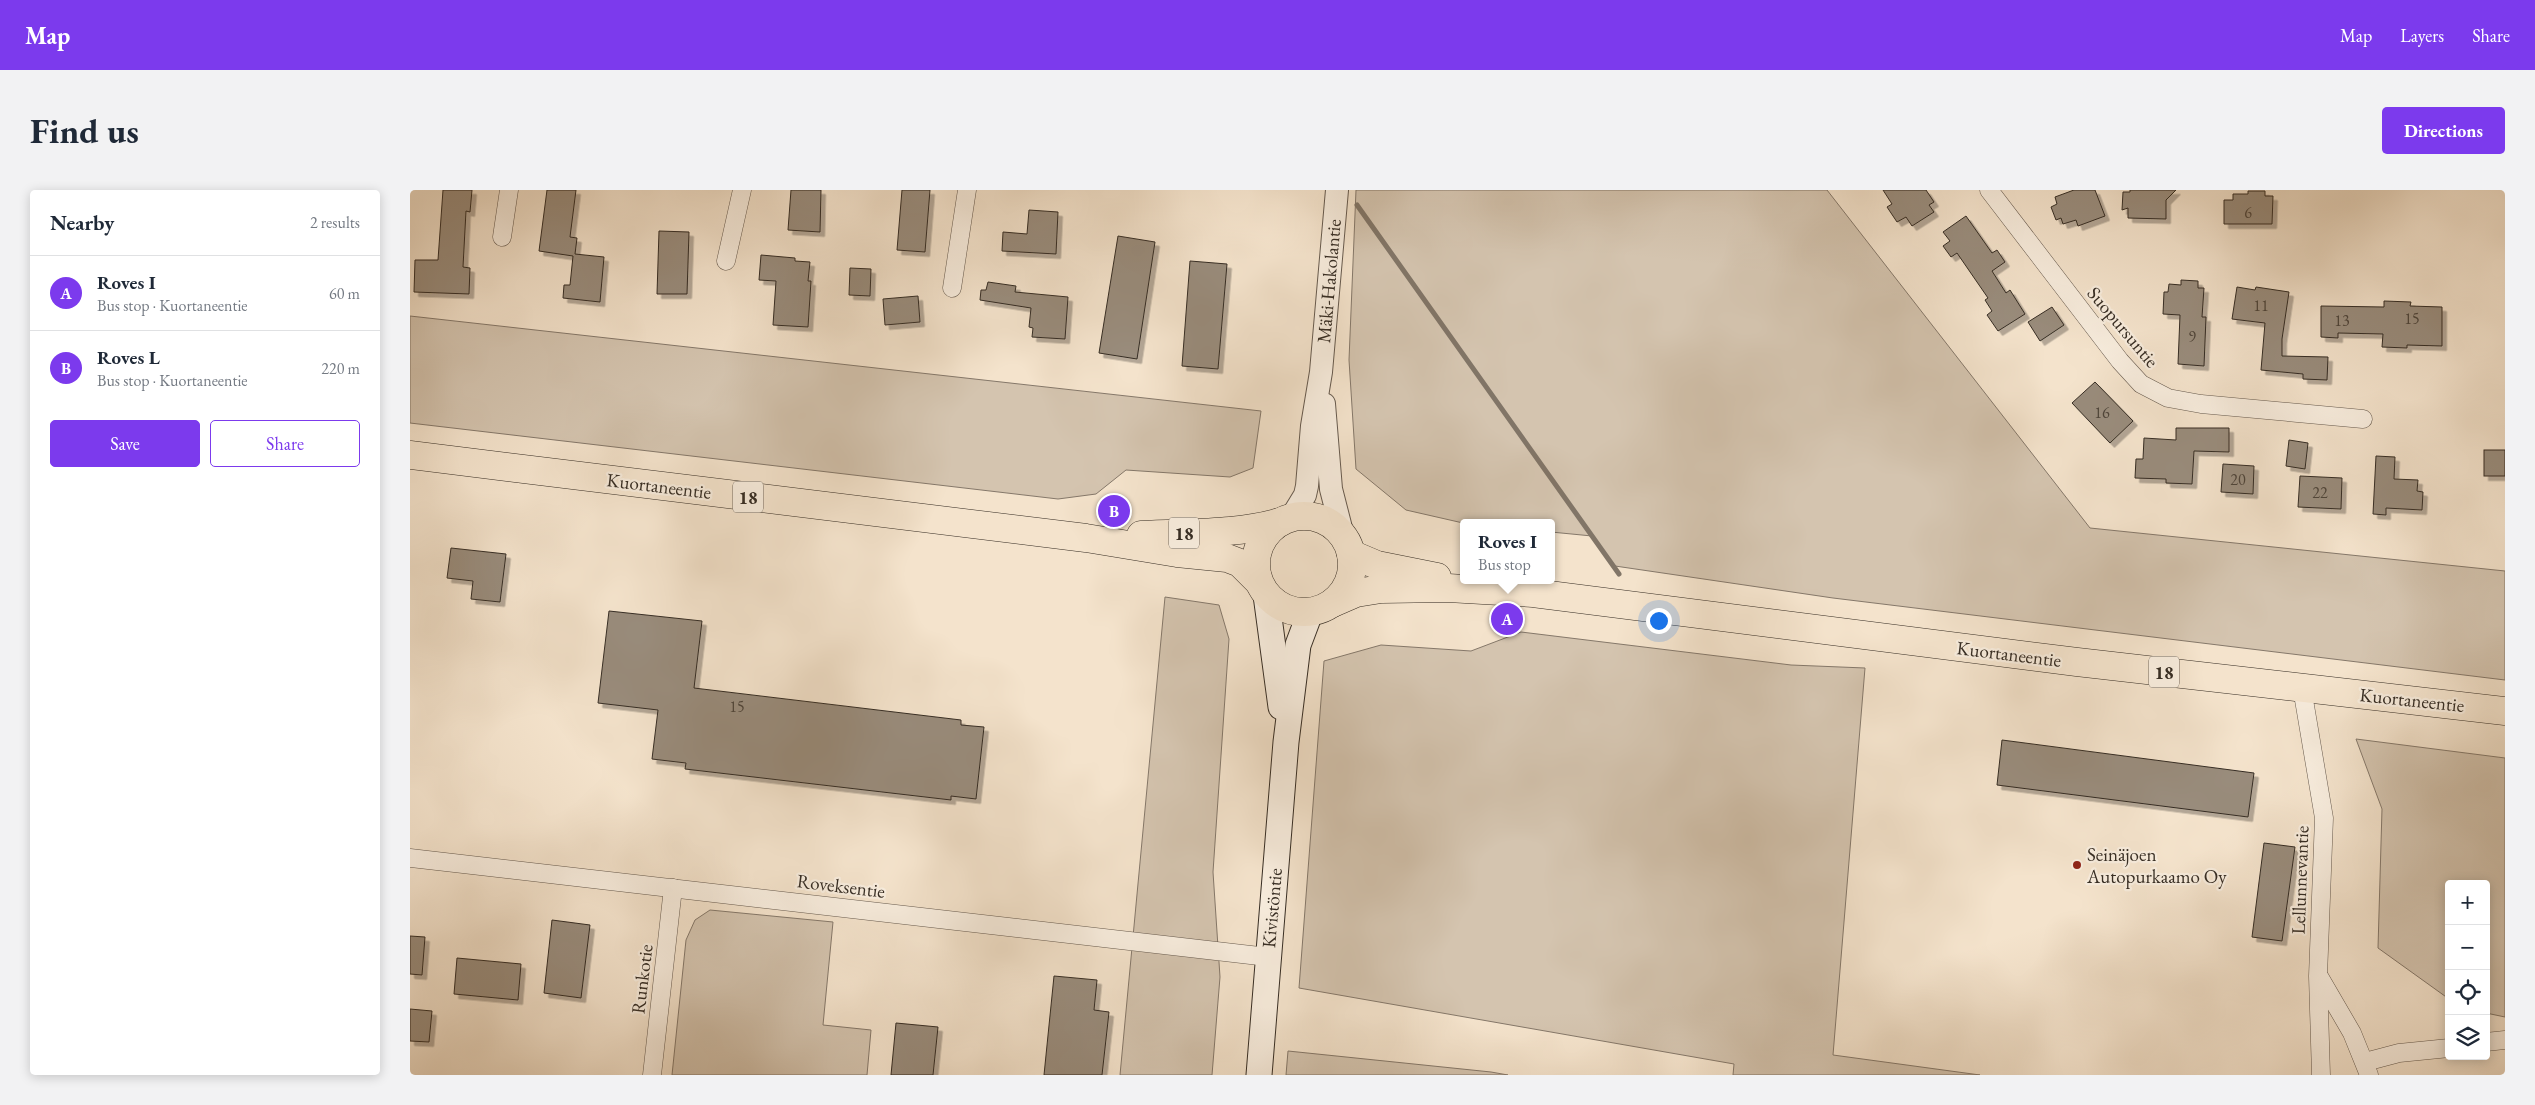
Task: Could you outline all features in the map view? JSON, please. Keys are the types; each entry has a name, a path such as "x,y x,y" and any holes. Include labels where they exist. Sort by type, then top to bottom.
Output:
{"highway":[{"name":"Kuortaneentie","path":"410,455 1086,538 1177,553 1227,558 1240,563 1262,588"},
{"name":"18","path":"1286,520 1303,516 1320,519 1335,527 1347,545"},
{"name":"Kuortaneentie","path":"1086,538 1254,530 1286,520"},
{"path":"1262,588 1255,568 1256,554 1261,541 1269,530 1286,520"},
{"name":"Kuortaneentie","path":"1347,545 1377,565 1460,581"},
{"path":"1322,608 1343,593 1350,581 1352,568 1347,545"},
{"name":"Kuortaneentie","path":"1473,584 1514,592"},
{"name":"18","path":"1262,588 1286,610 1322,608"},
{"name":"Kuortaneentie","path":"1322,608 1356,593 1381,589 1448,588 1514,592 2505,711"}],"main road":[{"name":"Kivistöntie","path":"1262,588 1286,742"},
{"name":"Kivistöntie","path":"1258,1075 1286,742 1298,645 1322,608"}],"street":[{"path":"502,237 509,190"},
{"path":"726,261 742,190"},
{"path":"952,288 968,190"},
{"name":"Mäki-Hakolantie","path":"1286,520 1305,496 1312,426 1321,372 1337,190"},
{"name":"Suopursuntie","path":"1990,190 2120,361 2141,384 2168,398 2201,404 2362,419"},
{"name":"Mäki-Hakolantie","path":"1321,372 1332,489 1347,545"},
{"name":"Lellunnevantie","path":"2302,688 2324,818 2318,976 2321,1075"},
{"name":"Roveksentie","path":"410,858 1268,957"},
{"name":"Runkotie","path":"652,1075 673,888"},
{"path":"2318,976 2367,1068 2399,1053 2445,1048"},
{"path":"2490,1042 2505,1040"}],"shaded area":[{"path":"1356,190 1827,190 2090,528 2505,571 2505,680 1833,598 1615,566 1592,536 1555,532 1555,519 1460,519 1460,522 1406,510 1356,469 1349,360"},
{"path":"410,316 1261,411 1253,468 1230,477 1126,470 1096,494 1058,499 410,423"},
{"path":"1165,597 1219,605 1229,639 1213,872 1220,977 1212,1075 1120,1075"},
{"path":"1521,632 1791,665 1865,668 1833,1055 1980,1075 1733,1075 1734,1064 1299,988 1324,661 1381,645 1471,651"},
{"path":"2356,739 2505,758 2505,1017 2490,1014 2490,880 2445,880 2445,996 2378,948 2382,809"},
{"path":"710,910 833,922 823,1025 871,1030 867,1075 672,1075 686,940 695,920"},
{"path":"1288,1051 1491,1072 1508,1075 1286,1075"}],"building":[{"path":"443,190 472,190 470,212 466,211 463,267 470,268 469,294 414,292 415,260 438,260"},
{"path":"547,190 576,190 570,237 577,238 575,254 604,257 600,302 563,298 564,285 570,285 573,256 539,251"},
{"path":"791,190 821,190 820,232 788,230"},
{"path":"902,190 930,190 925,252 897,250"},
{"path":"1883,190 1926,190 1934,202 1929,205 1934,212 1912,226 1906,217 1897,222 1887,207 1892,204"},
{"path":"2074,190 2095,190 2105,216 2078,226 2076,220 2063,224 2061,218 2056,220 2051,207 2057,204 2055,197"},
{"path":"2130,190 2176,190 2166,200 2166,219 2128,218 2128,208 2122,210 2123,192 2130,192"},
{"path":"2248,191 2265,191 2265,196 2273,196 2272,224 2224,224 2224,200 2233,200 2233,194 2248,194"},
{"path":"1029,210 1058,212 1056,254 1002,251 1003,232 1027,234"},
{"path":"1966,216 1992,253 1997,250 2005,262 1992,271 2006,293 2010,290 2025,314 1998,331 1987,315 1992,311 1985,300 1988,298 1957,253 1951,257 1943,246 1950,241 1943,232"},
{"path":"659,231 689,232 687,294 657,294"},
{"path":"1118,236 1155,242 1137,359 1099,353"},
{"path":"761,255 795,258 795,261 810,262 808,281 811,281 808,327 773,325 776,281 759,280"},
{"path":"1190,261 1227,264 1218,369 1182,366"},
{"path":"850,268 871,269 870,296 849,295"},
{"path":"2181,280 2198,281 2198,288 2204,288 2202,317 2206,317 2204,366 2178,364 2180,315 2163,314 2164,292 2168,292 2169,284 2181,285"},
{"path":"988,282 1016,286 1015,292 1068,297 1065,339 1032,337 1033,328 1029,327 1031,308 980,300 981,290 986,290"},
{"path":"2237,287 2255,290 2256,287 2289,292 2282,339 2282,356 2328,357 2327,380 2303,379 2303,374 2261,370 2265,323 2232,319"},
{"path":"918,296 920,322 885,325 883,299"},
{"path":"2384,301 2411,302 2410,306 2442,307 2442,346 2407,345 2407,348 2382,347 2383,334 2338,333 2338,338 2321,337 2321,306 2384,307"},
{"path":"2052,307 2064,325 2040,341 2028,322"},
{"path":"2095,382 2133,421 2110,443 2072,403"},
{"path":"2176,428 2229,428 2229,452 2194,451 2192,484 2166,483 2166,479 2135,478 2136,459 2143,459 2144,438 2176,440"},
{"path":"2289,440 2308,443 2305,469 2286,466"},
{"path":"2484,450 2505,450 2505,476 2484,476"},
{"path":"2376,456 2395,457 2394,479 2418,480 2417,491 2423,492 2422,510 2386,508 2386,515 2373,514"},
{"path":"2223,464 2254,466 2253,494 2221,492"},
{"path":"2300,476 2342,478 2341,509 2298,507"},
{"path":"451,548 506,554 500,602 471,599 473,581 447,578"},
{"path":"609,611 702,621 694,688 961,720 961,725 984,727 976,799 951,796 951,800 685,769 686,763 652,759 658,710 598,703"},
{"path":"2002,740 2254,773 2248,817 1997,785"},
{"path":"2264,843 2295,847 2282,941 2252,937"},
{"path":"552,920 590,925 581,998 544,993"},
{"path":"410,936 425,937 422,975 410,974"},
{"path":"457,958 521,964 518,1000 454,994"},
{"path":"1054,976 1097,980 1094,1010 1109,1012 1102,1075 1044,1075"},
{"path":"410,1009 432,1011 429,1042 410,1041"},
{"path":"896,1023 938,1027 933,1075 891,1075"}],"waterway":[{"path":"1357,205 1619,574"}],"place":[{"name":"Roves L","path":"1114,511"},
{"name":"Roves I","path":"1507,619"},
{"name":"Seinäjoen Autopurkaamo Oy","path":"2077,865"}]}
